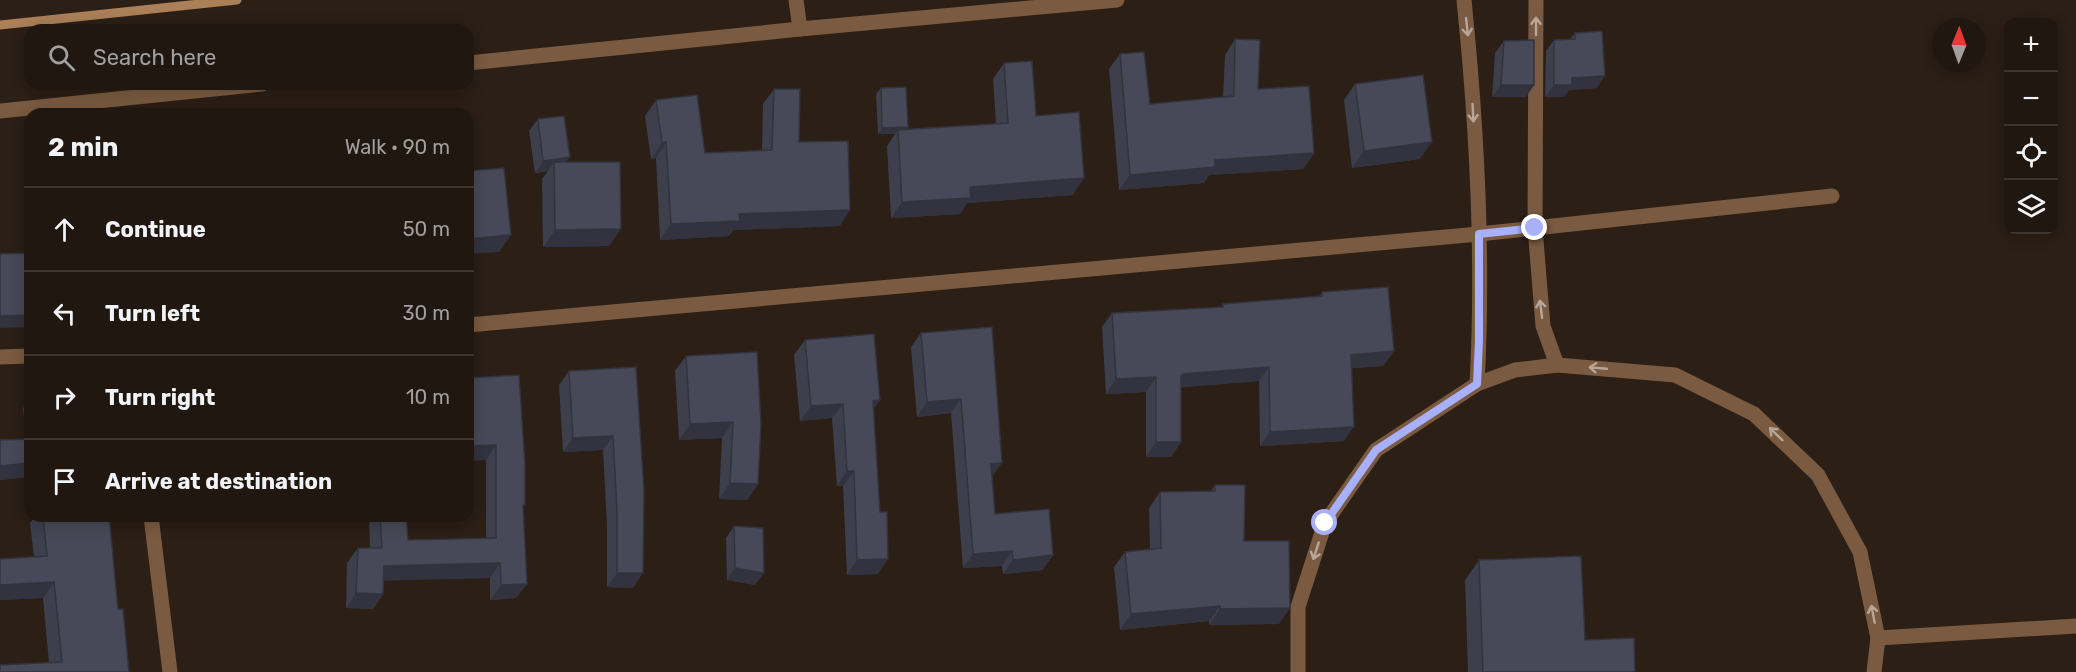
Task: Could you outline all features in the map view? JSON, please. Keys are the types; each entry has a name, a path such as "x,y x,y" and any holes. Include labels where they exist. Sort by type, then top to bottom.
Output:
{"street":[{"path":"796,0 800,28"},
{"path":"474,62 800,28 1117,0"},
{"path":"1464,0 1470,54 1479,234 1477,384"},
{"path":"1536,0 1535,228 1543,326 1557,365"},
{"path":"29,108 204,90"},
{"path":"0,111 24,109"},
{"path":"474,324 1479,234 1832,196"},
{"path":"0,357 24,356"},
{"path":"1298,672 1298,607 1325,523 1376,450 1477,384 1515,370 1557,365 1675,375 1754,414 1818,475 1860,552 1878,638 1874,672"},
{"path":"152,522 170,672"},
{"path":"1878,638 2076,626"}],"building":[{"path":"1602,31 1605,76 1572,78 1572,85 1554,85 1554,40 1575,39 1575,33"},
{"path":"1235,39 1260,40 1258,89 1309,86 1314,153 1215,160 1215,167 1130,175 1120,54 1144,52 1150,104 1234,96"},
{"path":"1534,40 1534,85 1501,85 1504,41"},
{"path":"1032,61 1036,116 1079,112 1084,178 970,187 971,198 902,202 898,130 1008,123 1004,63"},
{"path":"1423,75 1432,142 1364,151 1355,84"},
{"path":"906,87 908,127 882,128 881,88"},
{"path":"774,89 800,89 799,142 848,141 850,210 739,214 740,221 671,224 666,142 662,143 656,100 697,95 705,153 772,150"},
{"path":"564,116 570,157 543,161 538,119"},
{"path":"554,162 620,162 621,229 555,230"},
{"path":"504,168 511,235 474,238 474,170"},
{"path":"24,253 24,315 0,316 0,254"},
{"path":"1388,287 1394,351 1351,355 1354,427 1270,432 1269,367 1183,374 1181,376 1181,442 1156,442 1156,377 1116,379 1112,313 1223,307 1223,304 1322,296 1322,292"},
{"path":"992,327 1002,463 991,464 995,514 1049,509 1053,555 1013,560 1012,551 973,554 961,399 927,402 921,333"},
{"path":"874,334 880,400 873,401 880,512 887,512 888,559 857,560 854,471 847,471 843,404 811,406 805,340"},
{"path":"757,352 761,424 758,484 730,483 733,422 690,424 686,356"},
{"path":"636,367 644,492 643,573 617,573 617,510 613,436 573,438 569,371"},
{"path":"519,375 525,465 525,505 523,505 527,584 501,585 500,563 384,566 383,594 356,593 358,548 382,548 380,522 406,522 408,540 496,538 496,445 474,446 474,378"},
{"path":"24,439 24,464 0,466 0,440"},
{"path":"1215,485 1245,485 1244,541 1289,541 1290,608 1220,609 1220,606 1131,614 1125,552 1161,548 1160,492 1215,491"},
{"path":"44,522 110,522 118,609 123,609 129,672 0,672 0,665 62,662 54,582 0,585 0,559 47,556"},
{"path":"734,526 763,528 764,573 735,568"},
{"path":"1581,556 1585,640 1634,638 1635,672 1483,672 1479,560"}],"waterway":[{"path":"0,25 237,0"}],"route":[{"path":"1325,523 1376,450 1477,384 1479,234 1535,228"}]}
